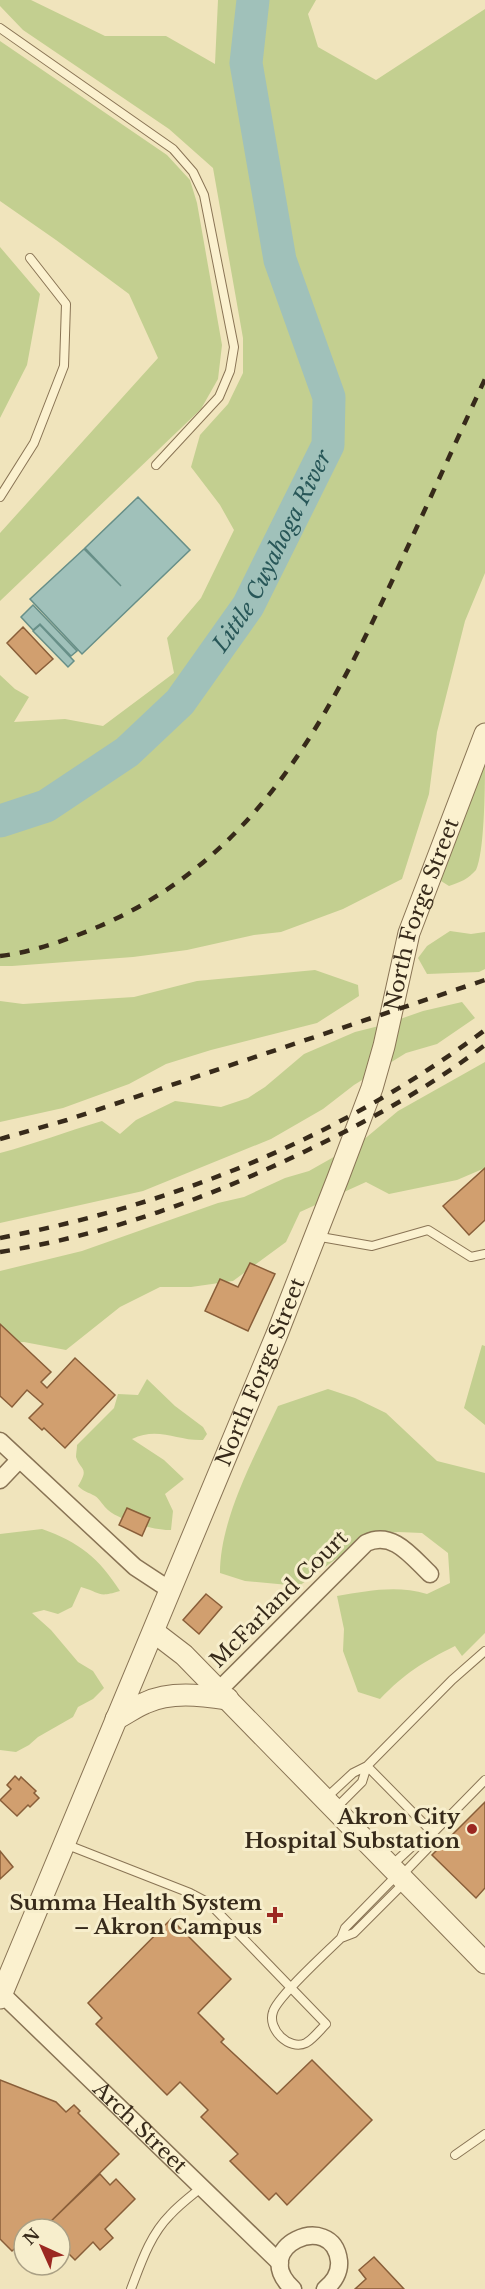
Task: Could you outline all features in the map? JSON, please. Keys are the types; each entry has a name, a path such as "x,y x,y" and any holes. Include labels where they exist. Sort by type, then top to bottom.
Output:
{"street":[{"name":"North Forge Street","path":"1,1994 277,1334 372,1088 384,1046 409,933 485,734"},
{"path":"0,1441 135,1567 170,1590"},
{"path":"0,1480 19,1460"},
{"name":"McFarland Court","path":"223,1695 366,1543 375,1538 390,1540 404,1549 430,1574"},
{"path":"154,1632 184,1655 485,1963"},
{"path":"116,1719 145,1702 162,1697 223,1695"},
{"name":"Arch Street","path":"1,1994 280,2263 281,2273 293,2289"},
{"path":"280,2263 287,2246 294,2240 312,2235 321,2237 335,2249 338,2258 336,2277 325,2289"}],"lane":[{"path":"0,28 173,149 193,172 204,195 234,347 230,371 219,397 156,465"},
{"path":"0,497 34,443 64,366 66,304 30,258"},
{"path":"315,1236 372,1246 428,1230 471,1257 485,1254"},
{"path":"330,1804 353,1773 367,1766 452,1680 485,1651"},
{"path":"330,1804 362,1782 367,1766"},
{"path":"367,1766 433,1833"},
{"path":"65,1844 190,1893 209,1903 291,1989 326,2025 307,2043 296,2045 286,2041 276,2032 271,2022 278,2002 291,1989 341,1938 354,1933 399,1874 420,1839 433,1833 485,1780"},
{"path":"399,1874 427,1849 433,1833"},
{"path":"456,2155 485,2134"},
{"path":"131,2289 148,2246 158,2229 170,2214 202,2187"}],"green space":[{"path":"0,0 31,0 105,36 166,36 215,64 218,0 316,0 308,14 318,47 376,80 485,9 485,573 465,621 437,732 429,794 402,879 343,909 281,932 254,935 187,950 133,957 0,966 0,675 15,689 29,697 14,722 65,719 103,726 174,673 167,638 201,598 234,530 220,505 191,467 200,435 228,404 243,373 243,338 213,168 169,129 23,30 0,6"},
{"path":"0,41 167,155 190,180 197,203 222,345 218,379 201,409 0,601 0,533 158,358 129,294 0,201"},
{"path":"0,247 40,294 27,365 0,418"},
{"path":"485,755 484,815 479,861 476,870 470,876 449,886 441,881 440,868"},
{"path":"450,931 471,934 485,932 485,969 479,972 427,974 418,958 427,946"},
{"path":"315,970 358,985 359,996 317,1023 166,1064 129,1084 63,1108 0,1122 0,1001 23,1004 134,997 197,981"},
{"path":"462,1002 475,1018 437,1044 406,1053 354,1085 323,1109 271,1139 143,1191 0,1223 0,1153 102,1121 120,1134 136,1120 175,1101 221,1107 248,1098 265,1087 304,1054 355,1032 423,1011"},
{"path":"485,1062 485,1168 457,1180 389,1194 366,1182 300,1212 286,1242 233,1281 191,1287 160,1287 120,1307 66,1350 24,1342 0,1343 0,1271 82,1251 218,1203 244,1197 285,1178 309,1171 362,1141 398,1111"},
{"path":"482,1345 485,1346 485,1425 464,1408"},
{"path":"147,1379 175,1406 203,1427 207,1434 203,1440 159,1434 141,1435 132,1439 164,1460 184,1479 165,1494 173,1511 171,1530 147,1527 113,1514 97,1497 78,1486 84,1472 76,1457 77,1445 114,1408 118,1394 138,1395"},
{"path":"328,1389 355,1398 386,1413 437,1461 485,1473 485,1633 462,1656 455,1646 406,1675 380,1699 358,1692 343,1651 344,1629 337,1596 393,1589 427,1594 450,1583 448,1553 422,1533 398,1532 369,1535 299,1586 245,1581 220,1573 222,1552 232,1509 278,1406"},
{"path":"42,1529 87,1552 104,1569 120,1591 100,1594 81,1587 72,1607 58,1614 44,1610 32,1613 51,1630 78,1662 93,1671 104,1688 93,1699 78,1707 73,1717 38,1737 29,1745 16,1752 0,1750 0,1534"}],"water":[{"path":"138,497 190,550 82,654 30,599 84,549 121,586 85,548"},
{"path":"33,605 77,651 71,656 40,624 33,630 21,617"},
{"path":"40,625 74,661 68,667 33,631"}],"building":[{"path":"23,627 53,659 36,674 7,643"},
{"path":"485,1168 485,1220 469,1235 443,1206"},
{"path":"250,1263 275,1274 248,1331 205,1311 220,1279 238,1287"},
{"path":"0,1324 51,1372 41,1382 47,1388 75,1358 115,1395 65,1448 44,1428 42,1430 29,1418 43,1404 27,1390 12,1407 0,1396"},
{"path":"127,1508 150,1518 142,1536 119,1525"},
{"path":"206,1594 222,1607 199,1634 183,1620"},
{"path":"15,1776 19,1780 21,1777 36,1791 34,1793 39,1798 17,1816 0,1800 11,1789 7,1785"},
{"name":"Akron City Hospital Substation","path":"485,1802 485,1888 476,1898 432,1855"},
{"path":"0,1851 13,1867 0,1879"},
{"path":"171,1919 231,1979 198,2013 224,2039 221,2042 277,2094 312,2060 372,2120 287,2205 276,2193 269,2200 230,2161 238,2154 201,2117 208,2110 180,2082 167,2095 96,2024 102,2018 88,2003"},
{"path":"0,2080 56,2102 66,2112 74,2105 80,2111 78,2113 119,2154 55,2217 12,2217 12,2251 0,2239"},
{"path":"100,2174 110,2185 116,2179 135,2199 105,2229 113,2238 100,2250 93,2242 75,2260 72,2257 72,2217 55,2217"},
{"path":"374,2257 404,2289 355,2289 366,2279 359,2270"}],"waterway":[{"name":"Little Cuyahoga River","path":"0,821 46,806 127,752 180,702 248,606 328,445 329,397 280,260 246,63 253,0"}],"railway":[{"path":"0,956 38,948 76,936 154,898 201,864 243,825 279,782 311,736 339,687 392,581 485,379"},
{"path":"0,1139 67,1120 485,980"},
{"path":"0,1238 65,1224 130,1206 193,1186 254,1162 373,1103 430,1069 485,1030"},
{"path":"0,1252 112,1227 184,1203 254,1175 390,1107 439,1078 485,1045"}],"place":[{"name":"Akron City Hospital Substation","path":"472,1829"},
{"name":"Summa Health System – Akron Campus","path":"275,1915"}]}
